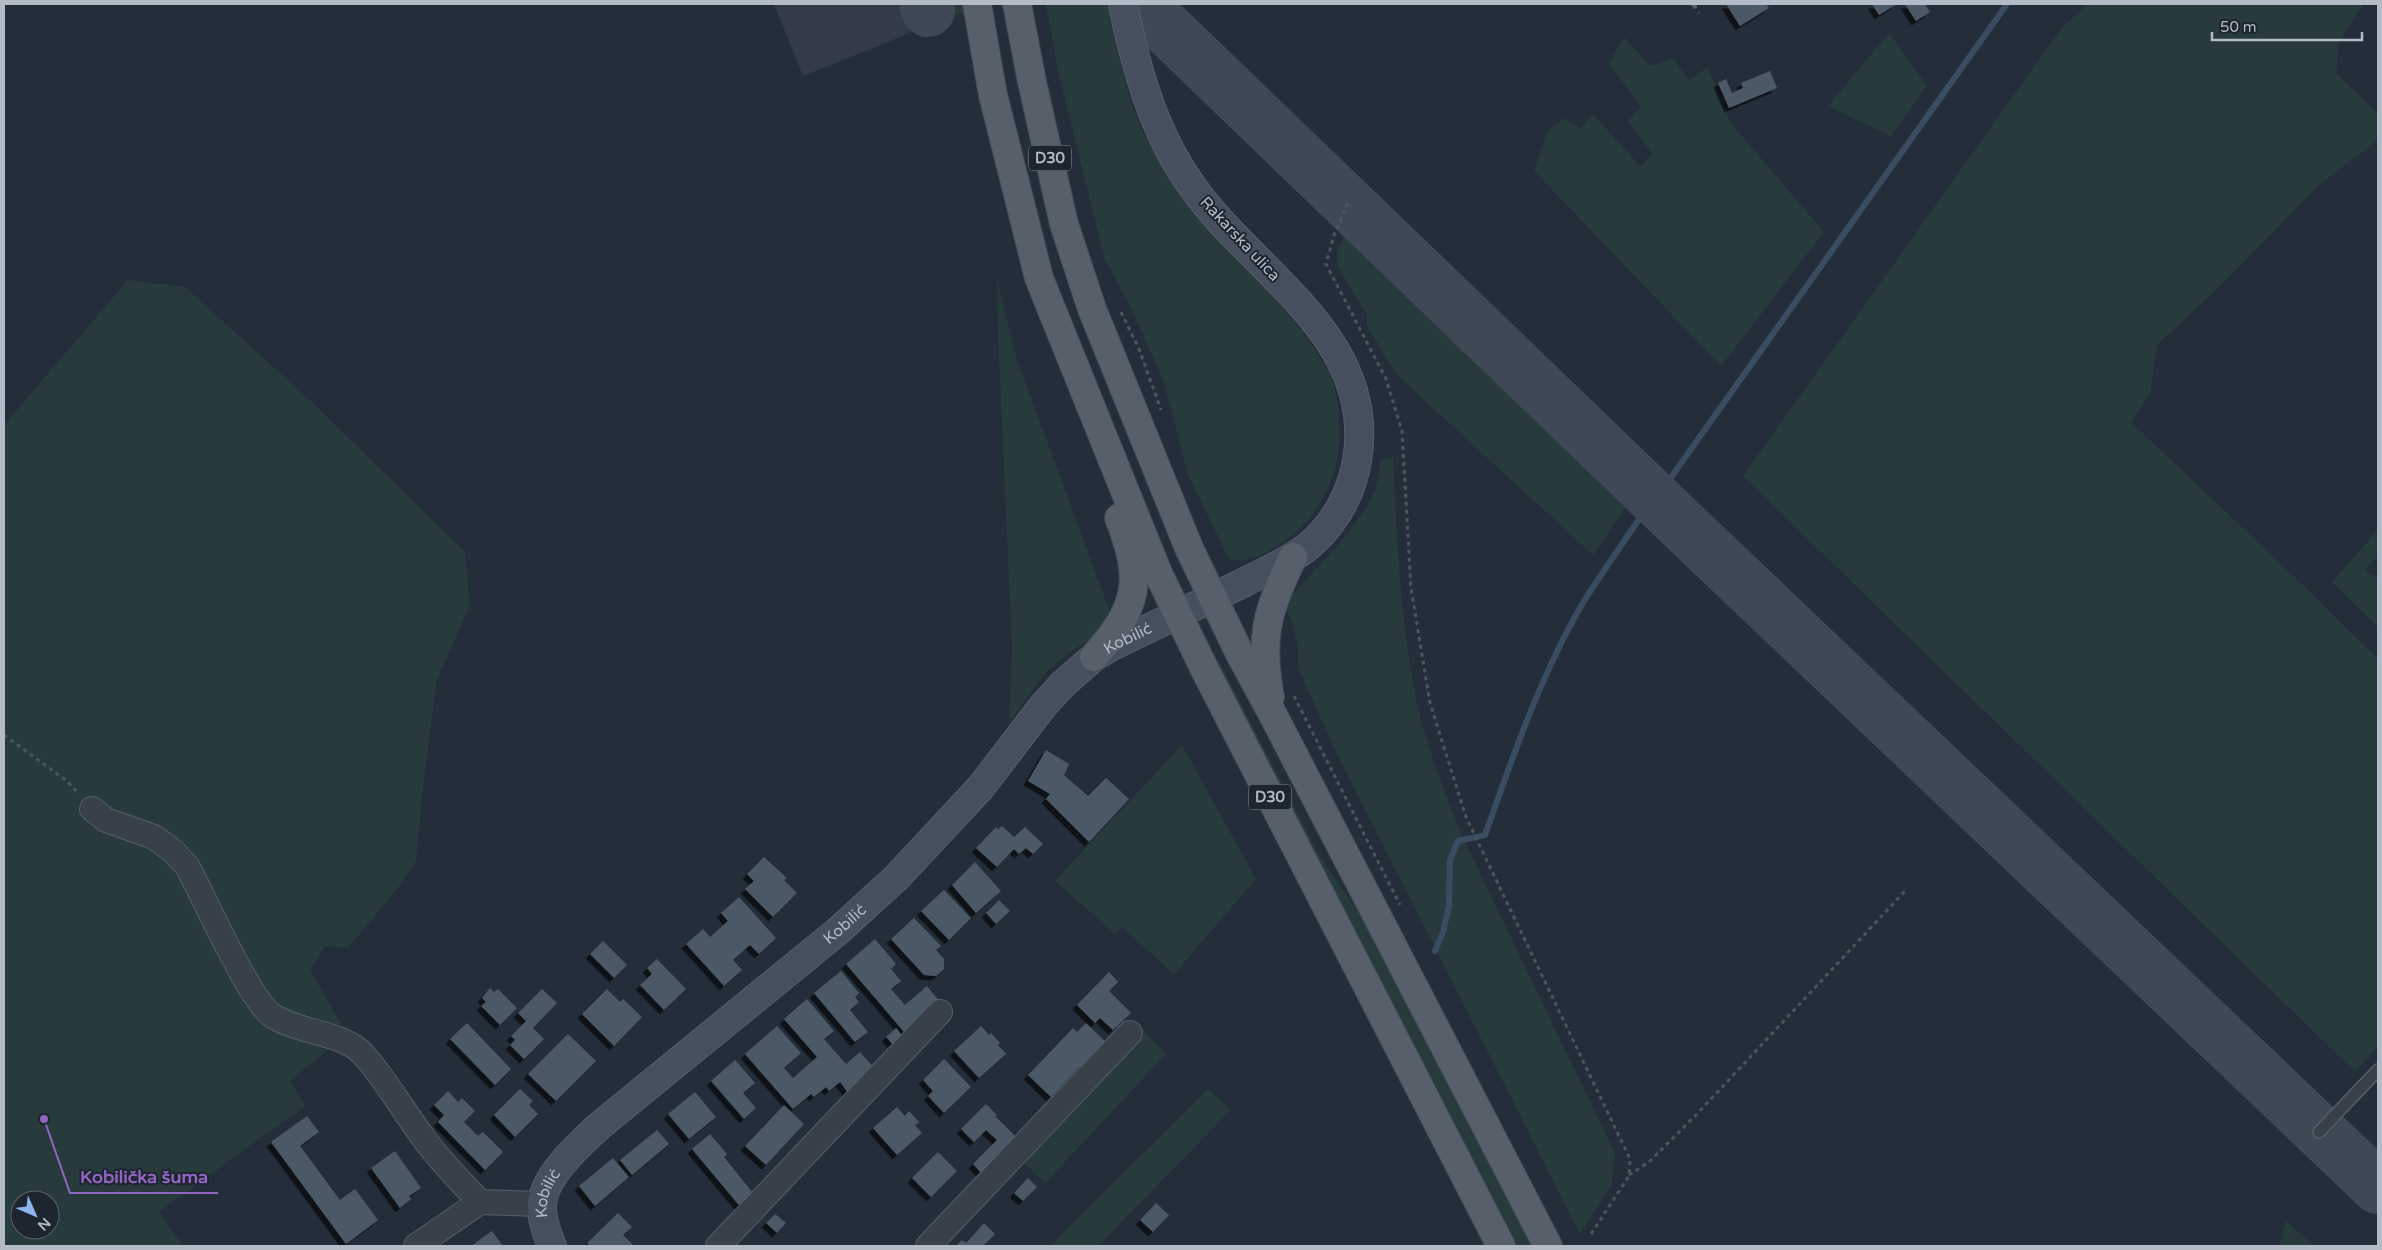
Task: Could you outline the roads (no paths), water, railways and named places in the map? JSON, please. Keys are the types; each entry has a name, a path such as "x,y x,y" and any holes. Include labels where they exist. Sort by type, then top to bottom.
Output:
{"main road":[{"name":"D30","path":"977,4 993,95 1039,278 1158,573 1205,670 1502,1246"},
{"name":"D30","path":"1017,4 1032,82 1064,224 1092,309 1185,539 1238,652 1272,713 1548,1246"},
{"name":"Rakarska ulica","path":"1123,4 1134,59 1160,132 1191,186 1221,223 1309,312 1326,334 1342,363 1354,395 1359,426 1356,468 1349,490 1337,514 1310,545 1292,557"},
{"path":"1070,357 1078,405 1123,528 1135,584 1130,608 1124,619 1094,657"},
{"path":"1272,713 1264,667 1266,627 1274,596 1292,557"},
{"name":"Kobilić","path":"552,1246 542,1204 551,1178 567,1157 598,1127 838,931 903,871 981,787 1043,706 1063,684 1094,657 1178,614 1264,574 1292,557"}],"street":[{"path":"92,809 106,820 154,837 173,851 187,866 244,977 263,1007 271,1015 289,1025 344,1041 362,1052 425,1140 480,1202"},
{"path":"718,1246 940,1012"},
{"path":"928,1246 1130,1033"},
{"path":"416,1246 480,1202 542,1204"}],"lane":[{"path":"2319,1132 2378,1070"}],"waterway":[{"path":"1667,483 2007,4"},
{"path":"1435,951 1443,932 1449,906 1450,860 1458,841 1485,835 1506,775 1554,657 1584,601 1643,513"}],"railway":[{"path":"1693,4 1699,13"}],"place":[{"name":"Kobilička šuma","path":"44,1119"}]}
